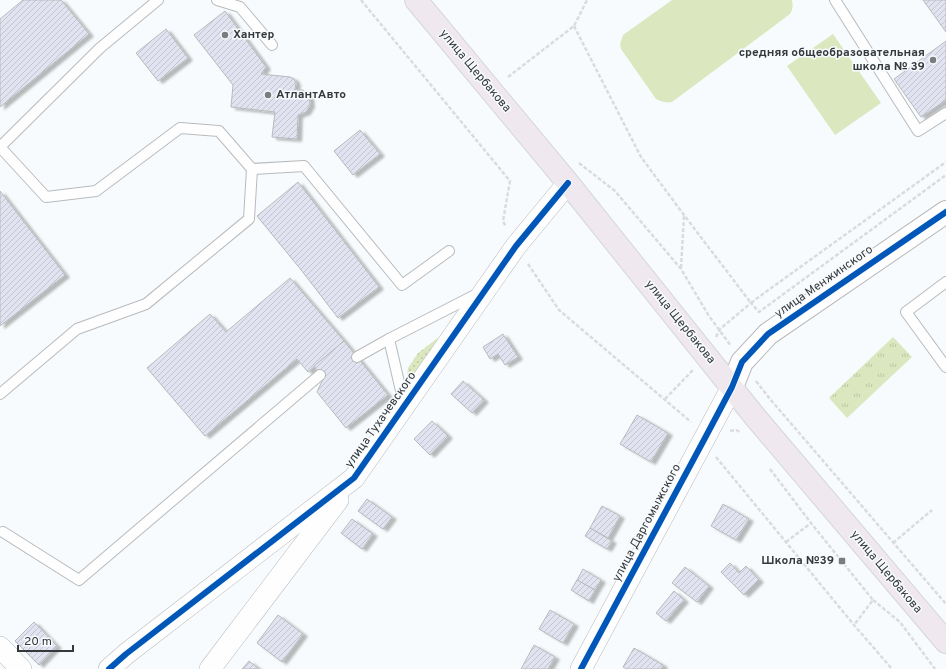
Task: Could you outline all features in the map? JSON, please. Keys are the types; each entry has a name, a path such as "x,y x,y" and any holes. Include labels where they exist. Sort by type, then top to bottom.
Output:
{"main road":[{"name":"улица Щербакова","path":"416,0 568,183 761,424 946,642"}],"street":[{"name":"улица Тухачевского","path":"210,669 354,478 516,246 568,183"},
{"name":"улица Менжинского","path":"732,387 742,362 768,334 946,212"},
{"name":"улица Даргомыжского","path":"581,669 732,387"},
{"name":"улица Тухачевского","path":"109,669 126,654 354,478"},
{"path":"0,647 21,669"}],"lane":[{"path":"0,394 77,329 146,304 249,219 252,169 219,131 180,128 96,191 46,197 0,147 100,48 158,0"},
{"path":"217,0 240,6 272,45"},
{"path":"835,0 918,131 946,114"},
{"path":"252,169 304,166 402,285 449,251"},
{"path":"946,282 906,312 946,367"},
{"path":"357,357 486,289"},
{"path":"389,339 405,406"},
{"path":"3,532 79,580 320,375"}],"path":[{"path":"361,0 510,182 503,221 516,246"},
{"path":"512,83 508,77 574,26 587,0"},
{"path":"574,26 641,157 751,304 759,312 946,175"},
{"path":"575,158 615,191 681,269 709,316 770,399 946,604"},
{"path":"665,400 706,356 720,329 762,295 946,162"},
{"path":"681,269 684,215"},
{"path":"766,463 811,523 873,600 900,622 935,669"},
{"path":"894,543 932,510"},
{"path":"786,542 811,523"},
{"path":"854,625 873,600"}],"green space":[{"path":"672,0 792,0 793,6 790,14 672,102 662,102 656,99 621,49 620,44 623,35"},
{"path":"833,34 881,103 835,135 787,66"},
{"path":"439,337 405,390 408,368 418,353"},
{"path":"893,337 912,357 847,418 829,398"}],"building":[{"path":"23,0 61,0 89,34 0,107 0,19"},
{"name":"средняя общеобразовательная школа № 39","path":"923,0 946,0 946,32"},
{"path":"225,11 266,67 261,74 290,77 294,79 296,83 295,90 303,90 309,96 310,105 306,112 298,115 297,139 272,137 275,112 231,107 233,85 194,35"},
{"path":"166,29 188,58 158,81 136,53"},
{"name":"средняя общеобразовательная школа № 39","path":"946,41 946,100 921,117 894,79"},
{"path":"360,130 380,154 353,175 334,151"},
{"path":"298,182 379,287 338,318 257,216"},
{"path":"0,191 65,275 0,326"},
{"path":"290,278 344,341 308,372 297,359 205,436 147,368 210,314 226,332"},
{"path":"503,334 518,357 505,365 498,354 490,359 483,347"},
{"path":"344,341 388,395 346,428 317,392 323,379 314,366"},
{"path":"463,381 484,400 472,413 451,394"},
{"path":"637,415 668,433 651,462 620,444"},
{"path":"432,421 448,436 430,455 414,439"},
{"path":"367,499 392,517 383,529 358,511"},
{"path":"723,504 749,519 736,540 711,526"},
{"path":"602,506 620,516 608,538 590,528"},
{"path":"352,519 373,534 362,549 341,533"},
{"path":"590,528 612,541 607,549 585,536"},
{"path":"730,563 739,573 746,566 759,580 744,595 721,572"},
{"path":"685,567 709,586 697,602 672,583"},
{"path":"583,569 601,580 595,590 577,580"},
{"path":"577,580 595,590 589,601 571,590"},
{"path":"674,591 684,600 666,621 656,613"},
{"path":"550,610 574,624 563,643 539,629"},
{"path":"278,615 303,634 282,662 257,643"},
{"path":"34,622 57,646 39,665 15,641"},
{"path":"534,645 555,657 548,669 521,669"},
{"path":"634,648 663,665 661,669 627,669 623,667"},
{"path":"249,661 259,669 242,669"}],"cycle path":[{"path":"109,669 126,654 354,478 516,246 568,183"},
{"path":"581,669 732,387 742,362 768,334 946,212"}],"place":[{"name":"Хантер","path":"225,35"},
{"name":"средняя общеобразовательная школа № 39","path":"933,60"},
{"name":"АтлантАвто","path":"268,95"},
{"name":"Школа №39","path":"842,561"}]}
